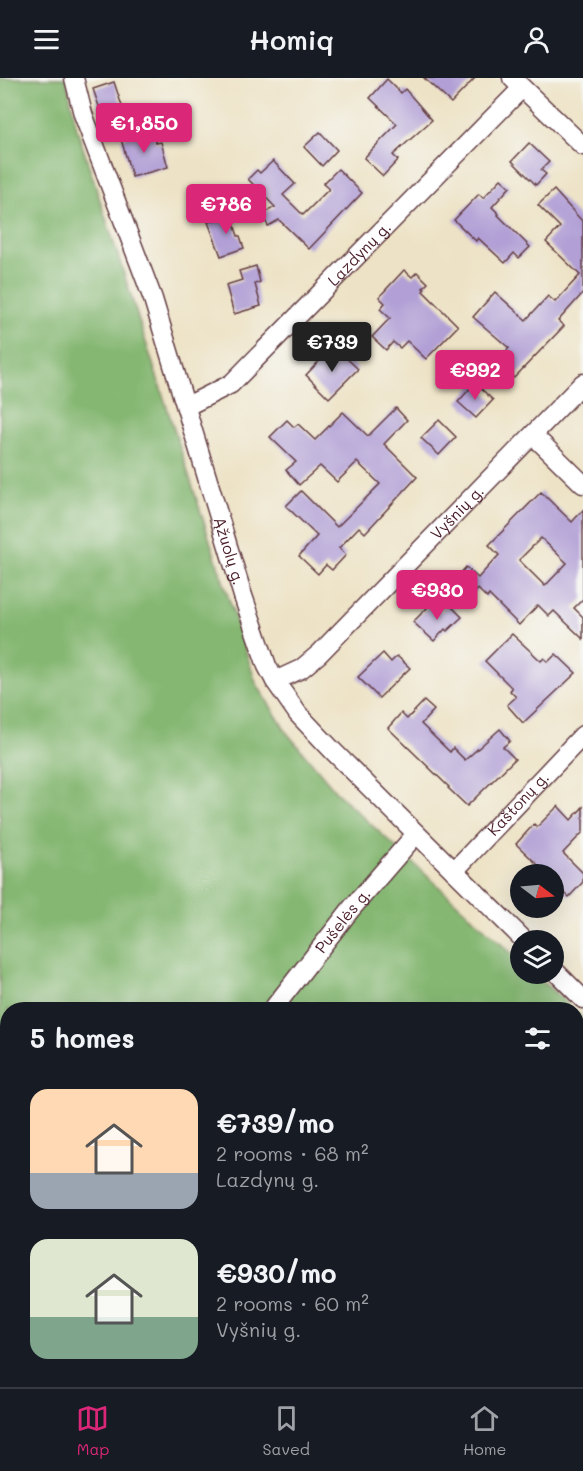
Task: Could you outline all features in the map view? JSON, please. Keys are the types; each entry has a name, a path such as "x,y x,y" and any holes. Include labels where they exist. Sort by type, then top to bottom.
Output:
{"street":[{"name":"Ąžuolų g.","path":"74,78 83,114 153,299 243,596 267,666 298,714 319,737 514,930"},
{"name":"Lazdynų g.","path":"187,406 231,384 517,83"},
{"path":"517,83 583,146"},
{"name":"Vyšnių g.","path":"275,681 301,669 319,654 534,436 583,383"},
{"path":"534,436 583,484"},
{"name":"Kaštonų g.","path":"453,871 583,735"},
{"name":"Pušelės g.","path":"278,1002 351,909 416,834"},
{"path":"564,980 583,999"}],"green space":[{"path":"0,78 66,78 77,129 256,683 287,733 339,795 510,952 510,984 545,984 565,1002 0,1002"}],"building":[{"path":"424,78 475,78 451,103"},
{"path":"387,79 401,93 405,89 432,120 393,155 398,160 383,176 364,158 397,124 370,98"},
{"path":"114,82 123,109 102,115 93,89"},
{"path":"153,130 156,143 161,142 168,167 132,177 121,139"},
{"path":"320,132 337,150 322,166 304,147"},
{"path":"529,143 549,162 541,170 546,174 536,185 512,161"},
{"path":"273,161 295,184 283,195 303,215 329,189 323,184 338,169 362,193 309,249 279,220 268,226 262,214 275,207 248,179 257,170 260,173"},
{"path":"501,179 510,187 492,207 530,247 519,258 514,253 505,263 478,238 476,241 454,220 479,194 483,198"},
{"path":"554,190 583,222 583,293 558,321 564,326 514,378 497,362 509,348 473,317 495,292 526,320 548,296 555,302 580,275 546,242 560,227 538,205"},
{"path":"231,215 244,248 221,256 208,222"},
{"path":"256,266 260,282 255,284 261,306 234,314 226,285 242,280 239,271"},
{"path":"404,270 412,277 417,272 428,283 423,291 458,326 426,359 407,341 400,348 393,342 386,350 372,337 390,318 380,309 385,303 379,297"},
{"path":"337,349 358,369 329,398 306,375 325,355 328,358"},
{"path":"475,383 493,400 476,418 458,402"},
{"path":"396,408 407,420 384,444 417,477 365,533 359,527 339,548 346,555 332,570 326,565 318,574 299,556 317,536 286,506 301,491 337,527 380,484 357,462 337,482 320,466 299,485 286,470 296,462 270,437 287,420 294,427 298,424 315,440 343,412 368,436"},
{"path":"439,420 456,437 439,455 421,438"},
{"path":"541,492 572,522 583,510 583,599 574,608 583,617 583,639 554,611 549,616 538,605 519,625 489,595 487,598 478,589 468,600 451,584 466,567 478,578 499,555 489,545","holes":["541,538 567,563 545,586 519,560"]},
{"path":"448,603 462,617 447,631 445,629 434,641 413,622 431,604 440,612"},
{"path":"512,634 541,661 544,658 548,662 556,654 576,673 523,723 507,705 516,697 510,691 512,688 485,661"},
{"path":"383,653 391,662 397,656 410,668 379,698 358,677"},
{"path":"424,701 434,710 421,724 450,752 453,748 465,760 500,729 510,741 503,747 515,759 467,806 388,728 401,713 407,719"},
{"path":"558,806 571,820 583,807 583,832 563,853 583,873 583,882 569,897 564,892 564,864 537,864 516,844 534,824 537,827"}]}
